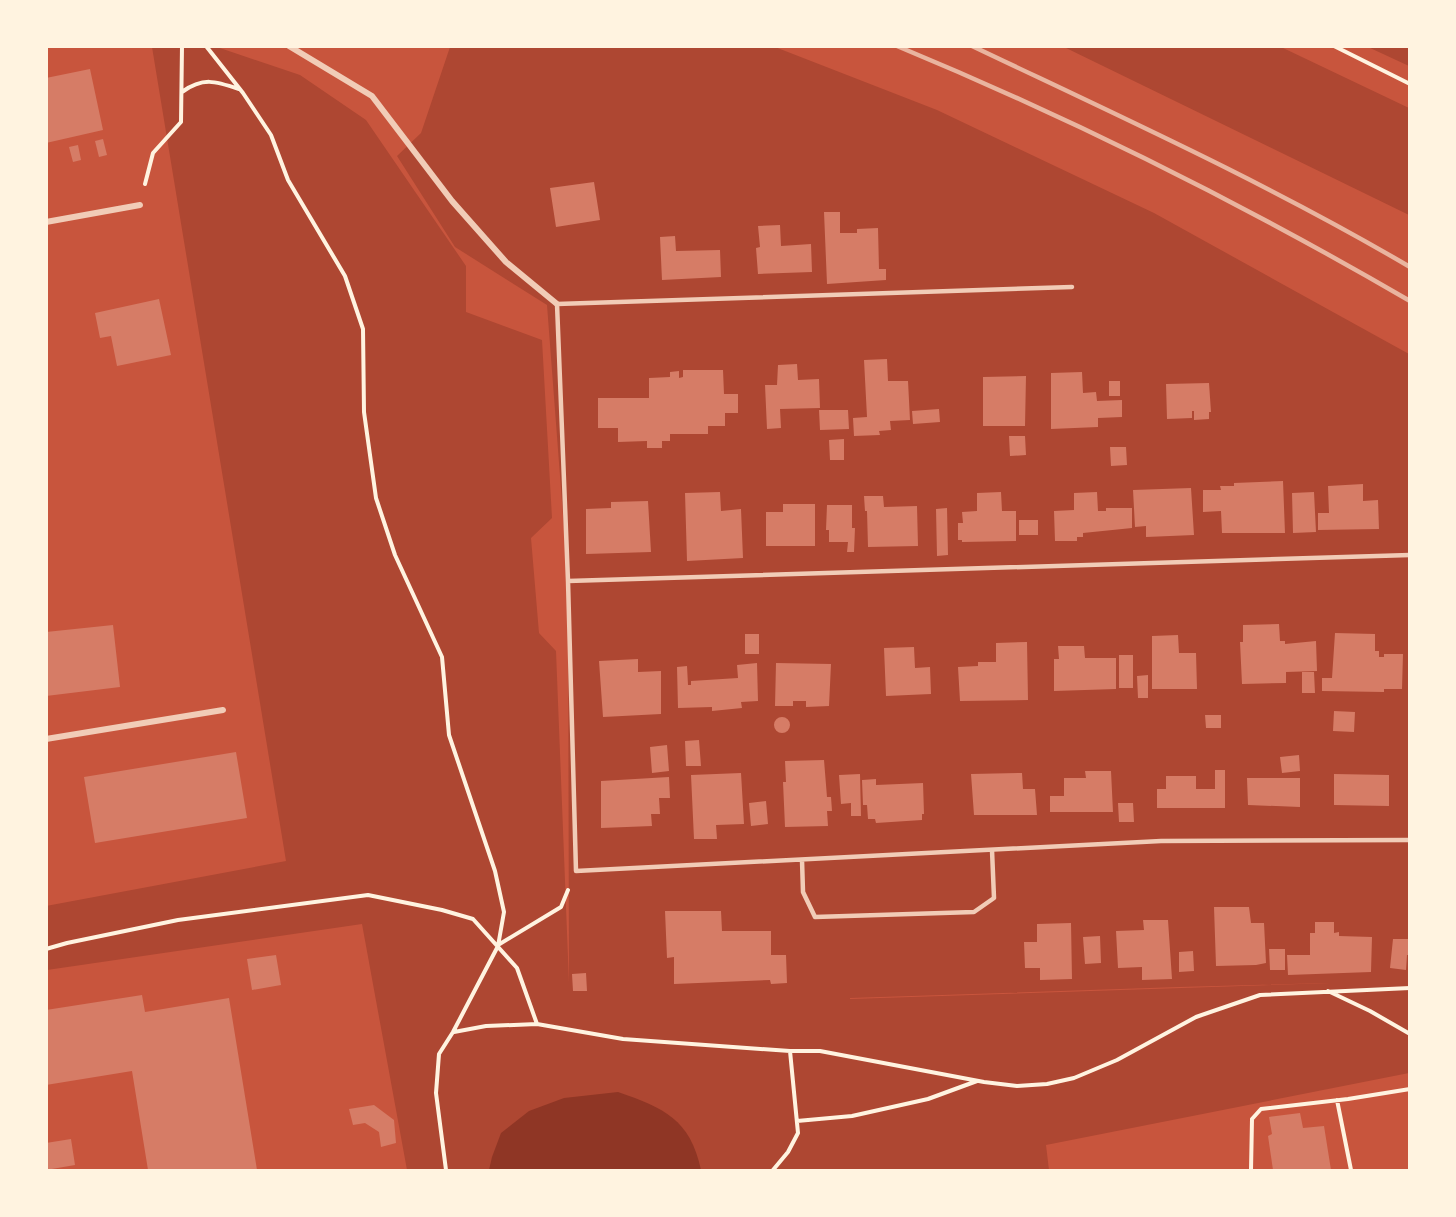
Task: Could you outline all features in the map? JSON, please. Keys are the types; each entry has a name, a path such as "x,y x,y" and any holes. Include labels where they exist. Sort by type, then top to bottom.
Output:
{"street":[{"path":"290,46 372,96 452,201 506,262 557,304"},
{"path":"46,222 140,205"},
{"path":"46,739 223,710"}],"lane":[{"path":"1072,286 557,304 576,871 1161,841 1410,840"},
{"path":"568,581 1410,555"},
{"path":"802,860 803,892 815,917 974,912 994,898 992,850"}],"path":[{"path":"140,205 153,153 181,122 182,46"},
{"path":"206,46 271,135 288,180 345,276 363,329 364,412 376,498 395,555 441,657 449,735 495,871 504,912 498,946 439,1054 436,1093 446,1170"},
{"path":"1334,46 1410,84"},
{"path":"181,92 194,83 215,81 240,90"},
{"path":"498,946 561,907 576,871"},
{"path":"46,949 178,920 368,895 473,919 517,968 537,1024"},
{"path":"453,1032 486,1026 537,1024 623,1039 790,1051 820,1051 978,1081 1017,1086 1047,1084 1074,1078 1117,1060 1196,1017 1260,995 1410,988"},
{"path":"1328,991 1410,1034"},
{"path":"773,1170 788,1152 798,1133 790,1051"},
{"path":"797,1121 852,1116 928,1099 978,1081"},
{"path":"1251,1170 1252,1119 1262,1109 1410,1089"},
{"path":"1337,1100 1351,1170"}],"shaded area":[{"path":"152,47 217,47 300,75 366,120 466,266 466,312 542,340 552,518 531,538 539,633 556,651 569,983 568,581 547,305 455,247 397,156 421,133 450,47 775,47 937,110 1154,213 1409,354 1409,1073 1046,1145 1049,1170 407,1170 362,924 47,970 46,906 286,861","holes":["1330,983 850,999 1179,987"]},
{"path":"1064,47 1281,47 1409,108 1409,215"},
{"path":"1368,47 1409,47 1409,66"},
{"path":"618,1092 662,1110 673,1118 690,1139 701,1170 489,1170 501,1133 529,1111 564,1098"}],"building":[{"path":"90,69 103,130 46,143 46,78"},
{"path":"103,139 107,155 99,157 95,141"},
{"path":"78,145 81,160 73,162 69,147"},
{"path":"594,182 600,220 556,227 550,188"},
{"path":"824,212 840,212 840,233 857,233 857,229 878,228 879,269 886,269 886,280 827,284"},
{"path":"780,225 781,246 811,244 812,272 758,274 756,248 760,247 758,226"},
{"path":"675,236 676,251 720,250 721,277 662,280 660,237"},
{"path":"159,299 171,355 117,366 111,336 100,338 95,313"},
{"path":"887,359 888,381 908,381 910,420 890,421 891,430 879,431 880,435 854,436 853,418 867,417 864,360"},
{"path":"797,364 798,380 819,379 820,408 780,409 781,428 767,429 765,385 777,385 778,365"},
{"path":"683,370 723,370 724,394 738,394 738,413 725,413 725,426 708,426 708,434 670,434 670,441 662,441 662,448 647,448 647,441 618,442 618,428 598,428 598,398 649,398 649,378 670,377 670,372 679,371 679,378 683,377"},
{"path":"1082,372 1083,393 1096,392 1097,401 1122,400 1122,417 1098,418 1098,427 1051,429 1051,373"},
{"path":"1026,376 1025,426 983,426 983,377"},
{"path":"1109,381 1120,381 1120,396 1109,396"},
{"path":"1209,383 1211,412 1209,412 1209,419 1194,420 1194,411 1192,411 1192,418 1167,419 1166,384"},
{"path":"939,409 940,422 913,424 912,411"},
{"path":"819,410 848,410 849,429 820,430"},
{"path":"1009,436 1025,436 1026,455 1010,456"},
{"path":"844,439 844,460 830,460 829,440"},
{"path":"1110,447 1126,447 1127,465 1111,466"},
{"path":"1283,481 1285,533 1222,533 1221,511 1203,512 1203,490 1221,490 1220,486 1234,486 1234,483"},
{"path":"1363,484 1363,501 1378,500 1379,529 1318,530 1318,513 1329,513 1328,486"},
{"path":"1191,488 1194,535 1146,537 1146,526 1135,527 1133,490"},
{"path":"720,492 721,511 741,509 743,558 687,561 685,493"},
{"path":"1001,492 1002,511 1016,511 1016,541 962,542 958,540 958,523 963,523 962,512 977,511 977,493"},
{"path":"1097,492 1098,511 1106,511 1106,508 1132,508 1132,528 1083,533 1083,537 1077,537 1077,541 1055,541 1054,511 1074,510 1074,493"},
{"path":"1314,492 1316,532 1293,533 1292,493"},
{"path":"864,496 883,496 884,507 917,506 918,546 868,547 867,511 865,511"},
{"path":"648,501 651,552 586,554 586,509 611,508 611,502"},
{"path":"783,504 815,504 815,546 766,546 766,512 783,512"},
{"path":"827,505 852,505 852,528 855,528 854,552 847,552 848,542 829,542 829,530 826,530"},
{"path":"947,508 948,555 937,556 936,509"},
{"path":"1019,520 1038,520 1038,535 1019,535"},
{"path":"1279,624 1280,641 1285,641 1285,644 1316,641 1317,671 1286,672 1286,683 1242,684 1240,642 1243,642 1243,625"},
{"path":"113,625 120,687 46,696 46,632"},
{"path":"1335,633 1375,634 1375,651 1379,651 1379,657 1384,657 1384,654 1403,654 1402,689 1384,689 1384,692 1322,691 1322,678 1332,678"},
{"path":"745,634 759,634 759,654 745,654"},
{"path":"1178,635 1179,653 1196,653 1197,689 1152,689 1152,636"},
{"path":"1027,642 1028,700 960,701 958,667 978,666 978,662 996,662 996,643"},
{"path":"1058,646 1084,646 1085,658 1116,658 1116,689 1054,691 1054,659 1059,659"},
{"path":"914,647 915,668 930,667 931,694 886,696 884,648"},
{"path":"1119,655 1133,655 1133,688 1119,688"},
{"path":"638,659 638,672 661,671 661,714 603,717 599,661"},
{"path":"757,663 758,701 741,702 742,708 712,711 712,707 678,708 677,667 687,666 688,685 691,685 691,681 738,678 737,665"},
{"path":"776,663 831,664 829,706 806,707 806,701 793,701 793,706 775,706"},
{"path":"1302,672 1314,672 1315,693 1302,693"},
{"path":"1148,675 1148,698 1138,698 1137,676"},
{"path":"1334,711 1355,712 1354,732 1333,731"},
{"path":"1205,715 1221,715 1221,728 1206,728"},
{"path":"779,717 785,717 790,725 788,731 779,733 774,728 774,722"},
{"path":"699,740 701,766 686,766 685,741"},
{"path":"667,745 669,771 652,773 650,747"},
{"path":"236,752 247,818 95,843 84,777"},
{"path":"1299,755 1300,771 1282,773 1280,757"},
{"path":"824,760 827,797 831,797 832,811 827,811 828,826 785,827 783,782 786,782 785,761"},
{"path":"1215,770 1225,770 1225,808 1157,808 1157,789 1166,789 1166,776 1196,776 1196,789 1215,789"},
{"path":"1085,771 1111,771 1113,812 1050,812 1050,796 1064,796 1064,778 1086,778"},
{"path":"741,773 744,824 716,825 717,839 694,839 691,775"},
{"path":"1022,773 1023,789 1035,789 1037,815 974,815 971,774"},
{"path":"860,774 861,816 851,816 851,803 841,804 839,775"},
{"path":"1334,774 1389,775 1389,806 1334,805"},
{"path":"669,777 670,798 659,798 660,814 651,814 652,826 601,828 601,781"},
{"path":"1247,778 1300,778 1300,807 1248,805"},
{"path":"876,779 876,785 923,783 924,814 922,814 922,820 876,823 875,819 868,819 867,805 863,805 862,780"},
{"path":"766,801 768,824 751,826 749,803"},
{"path":"1118,803 1133,803 1134,822 1119,822"},
{"path":"1214,907 1249,907 1251,923 1264,923 1266,963 1216,966"},
{"path":"665,911 721,911 722,931 771,931 771,955 786,955 787,983 771,984 770,980 674,984 674,957 667,958"},
{"path":"1143,920 1168,920 1172,979 1142,980 1142,967 1118,968 1116,931 1144,930"},
{"path":"1315,922 1334,922 1334,933 1339,932 1339,936 1372,937 1371,972 1288,975 1287,955 1310,955 1310,933 1315,933"},
{"path":"1071,923 1072,979 1040,980 1040,968 1025,968 1024,942 1037,942 1037,924"},
{"path":"1100,936 1101,963 1085,964 1083,937"},
{"path":"1393,939 1410,939 1410,955 1407,955 1406,970 1390,968"},
{"path":"1269,949 1285,949 1285,970 1270,970"},
{"path":"1193,951 1194,971 1179,972 1179,952"},
{"path":"276,955 281,985 252,990 247,959"},
{"path":"586,973 587,991 573,991 572,974"},
{"path":"142,995 145,1012 229,998 257,1170 148,1170 132,1071 46,1085 46,1010"},
{"path":"374,1105 394,1120 396,1143 381,1147 379,1132 365,1123 353,1125 349,1109"},
{"path":"1300,1113 1303,1128 1324,1126 1331,1170 1273,1170 1268,1136 1272,1134 1269,1117"},
{"path":"71,1139 75,1165 46,1170 46,1143"}],"railway":[{"path":"897,46 1028,103 1158,165 1222,197 1410,301"},
{"path":"972,46 1248,179 1410,267"}]}
